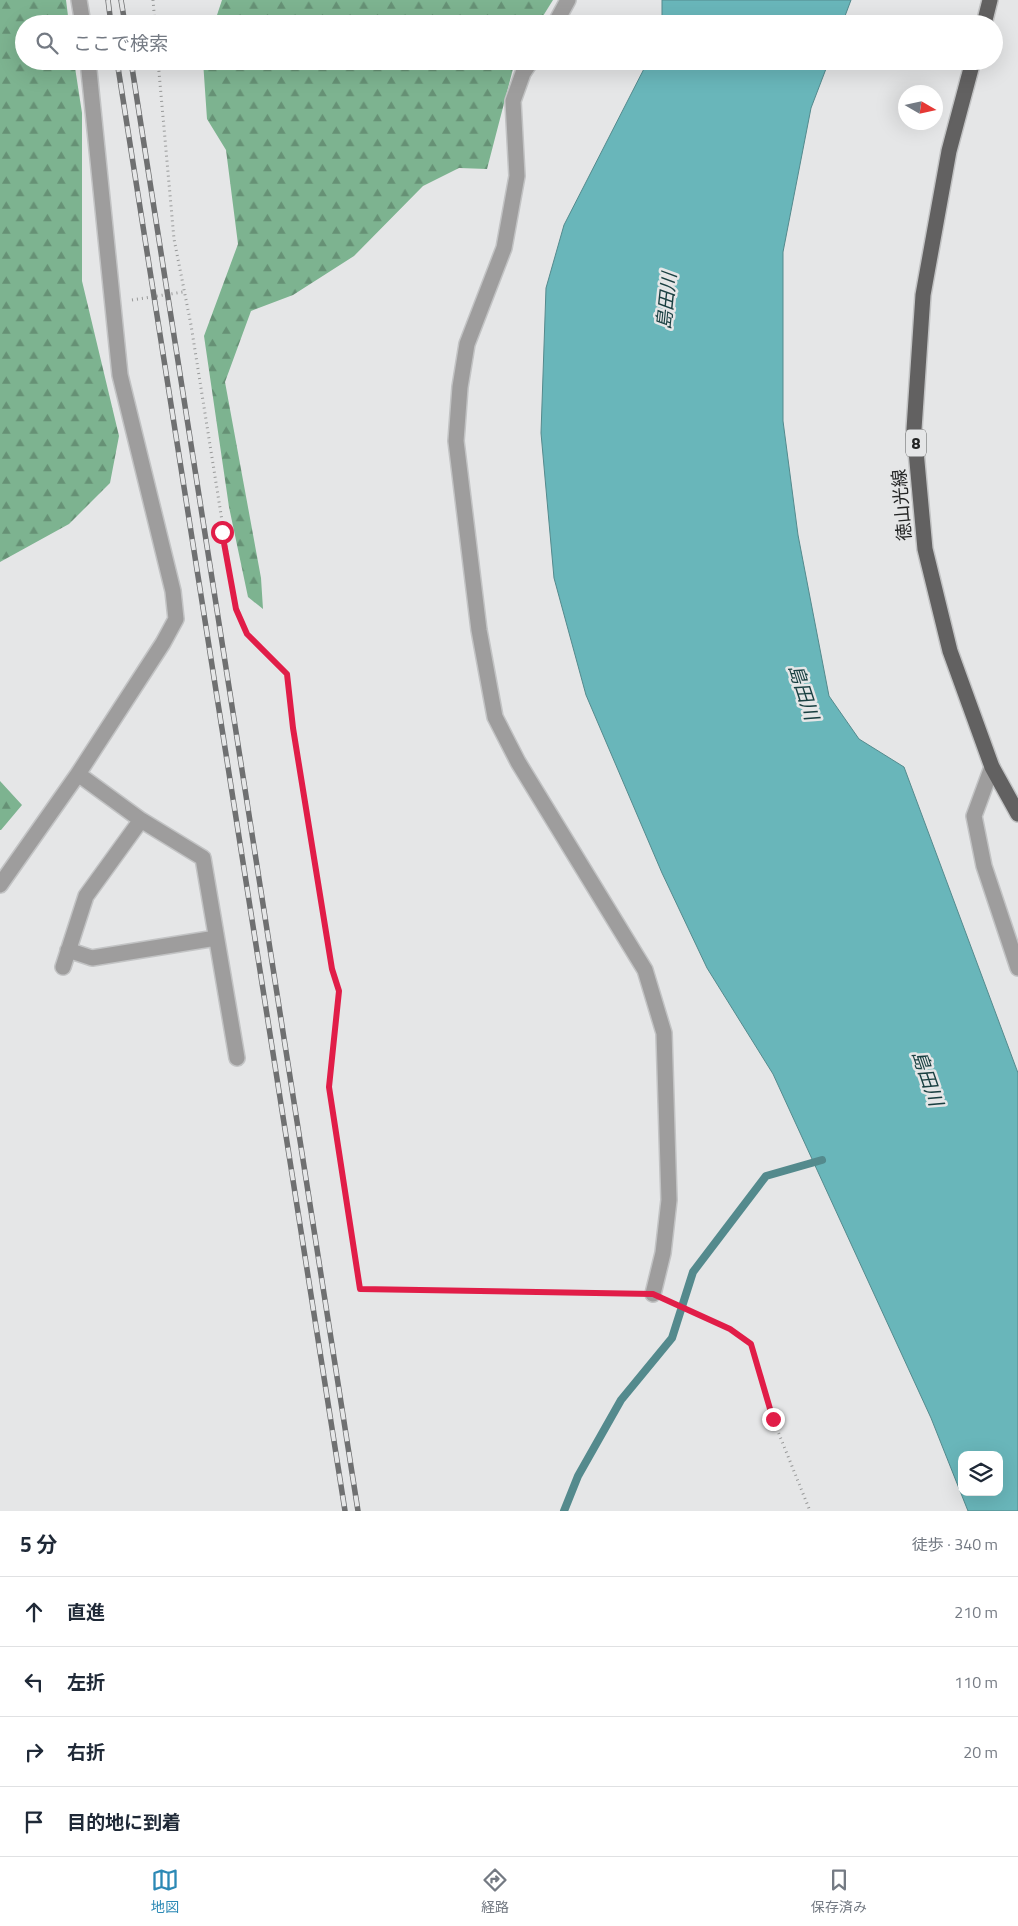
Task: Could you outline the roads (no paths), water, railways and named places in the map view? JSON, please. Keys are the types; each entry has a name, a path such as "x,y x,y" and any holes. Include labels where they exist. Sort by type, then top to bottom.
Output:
{"main road":[{"path":"986,15 990,0"},
{"name":"徳山光線","path":"971,70 949,151 922,295 914,429 925,549 950,651 992,767 1018,814"}],"street":[{"path":"79,0 82,15"},
{"path":"560,15 568,0"},
{"path":"0,886 78,774 163,643 176,619 173,591 120,375 111,304 89,70"},
{"path":"525,70 513,101 517,176 504,248 467,344 460,387 456,441 479,630 495,717 518,762 645,970 664,1033 669,1200 663,1253 653,1294"},
{"path":"992,767 974,816 984,866 1018,968"},
{"path":"78,774 141,820 203,858 237,1058"},
{"path":"63,967 86,896 141,820"},
{"path":"68,950 92,958 216,938"}],"water":[{"path":"662,0 851,0 845,15 662,15"},
{"name":"島田川","path":"643,70 826,70 811,108 783,252 783,421 798,535 829,696 859,739 904,767 1018,1073 1018,1511 968,1511 962,1496 1003,1496 1003,1451 958,1451 958,1486 931,1418 773,1074 707,968 662,873 586,695 554,578 541,433 546,288 564,225"}],"waterway":[{"path":"564,1511 578,1476 621,1400 672,1338 693,1272 766,1176 822,1160"}],"railway":[{"path":"108,0 110,15"},
{"path":"121,0 124,15"},
{"path":"118,70 345,1511"},
{"path":"132,70 358,1511"}]}
